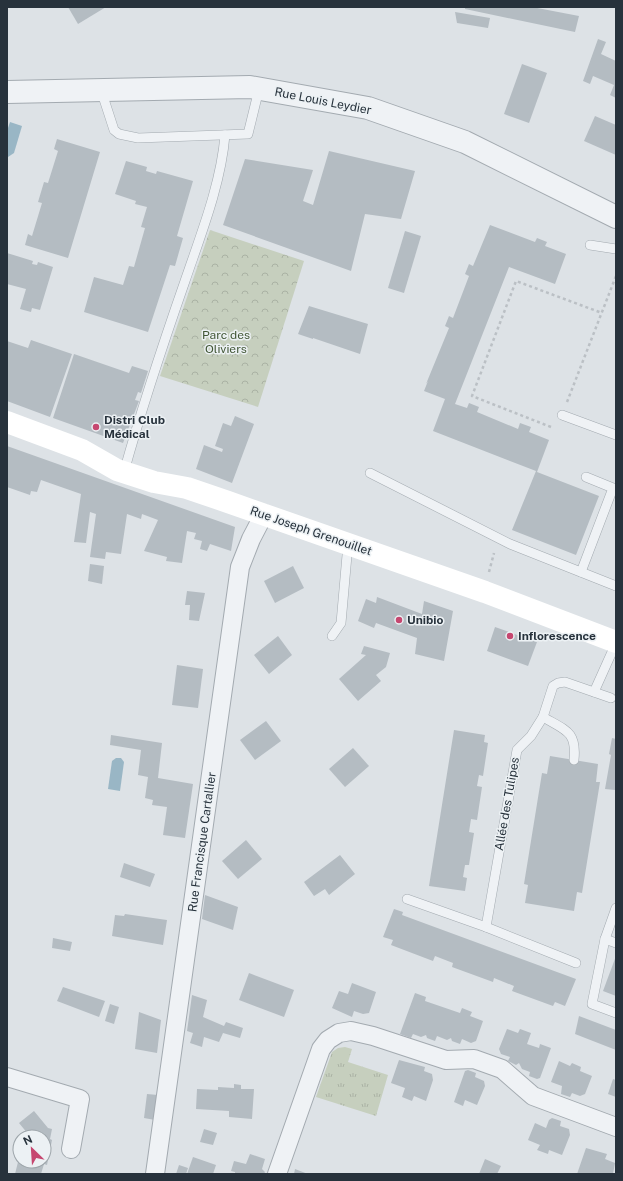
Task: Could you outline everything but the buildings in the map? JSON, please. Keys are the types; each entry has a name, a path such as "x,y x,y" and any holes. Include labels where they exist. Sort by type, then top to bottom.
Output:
{"main road":[{"name":"Rue Joseph Grenouillet","path":"7,422 82,450 124,472 154,482 187,488 264,514 484,592 616,642"}],"street":[{"name":"Rue Louis Leydier","path":"7,92 250,87 368,108 465,142 616,217"},
{"name":"Rue Francisque Cartallier","path":"155,1174 240,566 250,539 264,514"},
{"path":"277,1174 321,1049 328,1040 339,1033 351,1031 374,1036 446,1060 474,1059 502,1069 533,1096 616,1128"},
{"path":"7,1077 80,1099 71,1149"}],"lane":[{"path":"101,90 114,130 119,134 138,138 248,134 259,88"},
{"path":"124,472 145,397 200,236 223,159 225,135"},
{"path":"590,245 616,249"},
{"path":"562,415 616,435"},
{"path":"370,473 498,538 616,586"},
{"path":"580,572 613,488 586,477"},
{"path":"332,636 341,623 348,544"},
{"path":"594,692 616,642"},
{"name":"Allée des Tulipes","path":"486,927 517,750 530,736 543,717 553,686 558,683 565,682 610,698"},
{"path":"543,717 572,735 576,747 574,760"},
{"path":"407,899 486,927 576,963"},
{"path":"616,908 605,939 592,1004 616,1013"},
{"path":"605,939 616,943"}],"path":[{"path":"602,313 516,281 472,396 556,428 562,415 602,313 616,276"},
{"path":"484,592 498,538"}],"green space":[{"name":"Parc des Oliviers","path":"210,230 304,261 258,407 160,376"},
{"path":"345,1047 352,1049 348,1062 388,1075 376,1116 316,1097 332,1052 338,1048"}],"water":[{"path":"10,122 22,126 14,153 8,157 7,131"},
{"path":"116,758 121,758 124,762 120,791 108,789 112,761"}],"place":[{"name":"Distri Club Médical","path":"96,427"},
{"name":"Unibio","path":"399,620"},
{"name":"Inflorescence","path":"510,636"}]}
